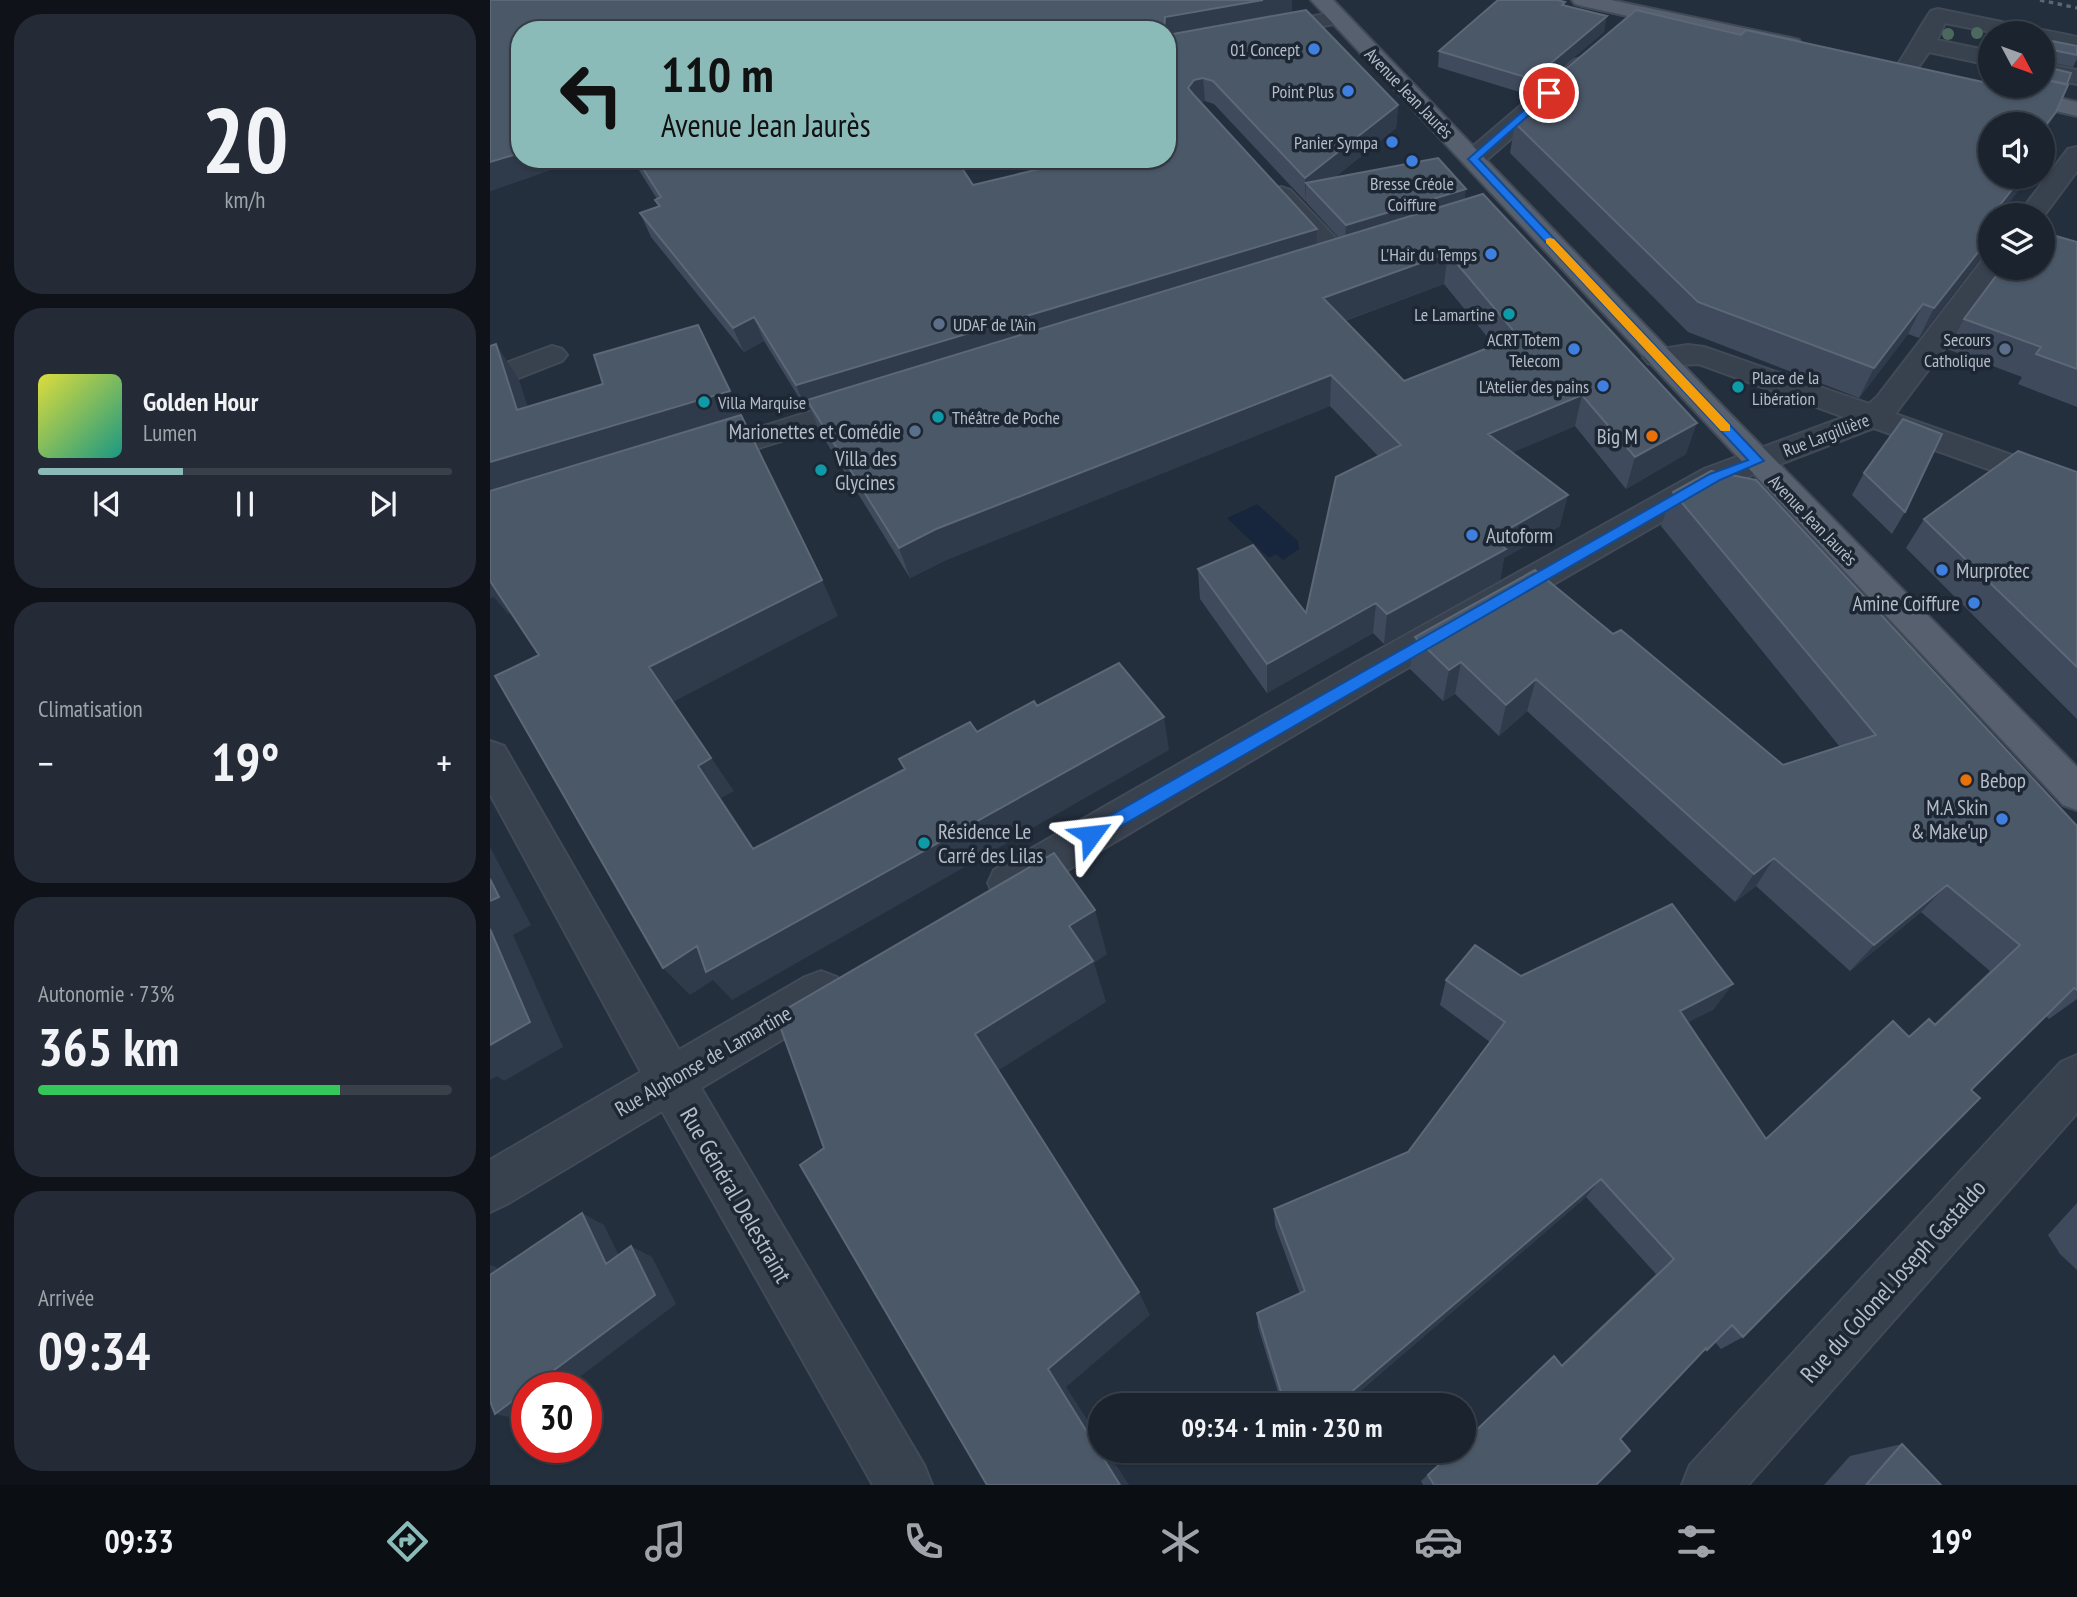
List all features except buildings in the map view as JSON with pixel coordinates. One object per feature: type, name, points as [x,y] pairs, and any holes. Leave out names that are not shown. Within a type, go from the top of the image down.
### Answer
[{"type":"main road","points":[[1582,0],[1634,20],[1812,50]]},
{"type":"main road","name":"Avenue Jean Jaurès","points":[[1329,9],[1473,159],[1501,207],[1658,357],[2077,793]]},
{"type":"main road","points":[[2028,98],[2077,109]]},
{"type":"street","points":[[1176,47],[1329,9]]},
{"type":"street","points":[[1907,70],[1938,15],[1978,23]]},
{"type":"street","points":[[2055,40],[2077,44]]},
{"type":"street","points":[[1924,44],[1978,55]]},
{"type":"street","points":[[1473,159],[1595,53]]},
{"type":"street","points":[[2055,72],[2077,77]]},
{"type":"street","points":[[2040,203],[2077,154]]},
{"type":"street","points":[[1267,179],[1339,257]]},
{"type":"street","name":"Rue Largillière","points":[[1757,461],[1873,417],[1888,404],[1982,280]]},
{"type":"street","points":[[1658,357],[1688,354],[1704,356],[2077,490]]},
{"type":"street","points":[[490,380],[552,355]]},
{"type":"street","points":[[674,464],[896,395]]},
{"type":"street","points":[[979,900],[1372,671],[1715,477],[1757,461]]},
{"type":"street","name":"Rue Général Delestraint","points":[[490,757],[670,1080],[904,1485]]},
{"type":"street","name":"Rue Alphonse de Lamartine","points":[[490,1187],[848,976]]},
{"type":"street","name":"Rue du Colonel Joseph Gastaldo","points":[[1710,1485],[2077,1078]]},
{"type":"water","points":[[1257,504],[1298,541],[1299,549],[1283,560],[1276,554],[1269,558],[1227,518]]},
{"type":"railway","points":[[2040,0],[2077,8]]},
{"type":"slow traffic","points":[[1550,241],[1725,428]]},
{"type":"place","name":"01 Concept","points":[[1314,49]]},
{"type":"place","name":"Point Plus","points":[[1348,91]]},
{"type":"place","name":"Panier Sympa","points":[[1392,142]]},
{"type":"place","name":"Bresse Créole Coiffure","points":[[1412,161]]},
{"type":"place","name":"L'Hair du Temps","points":[[1491,254]]},
{"type":"place","name":"Le Lamartine","points":[[1509,314]]},
{"type":"place","name":"UDAF de l’Ain","points":[[939,324]]},
{"type":"place","name":"ACRT Totem Telecom","points":[[1574,349]]},
{"type":"place","name":"Secours Catholique","points":[[2005,349]]},
{"type":"place","name":"L'Atelier des pains","points":[[1603,386]]},
{"type":"place","name":"Place de la Libération","points":[[1738,387]]},
{"type":"place","name":"Villa Marquise","points":[[704,402]]},
{"type":"place","name":"Théâtre de Poche","points":[[938,417]]},
{"type":"place","name":"Marionettes et Comédie","points":[[915,431]]},
{"type":"place","name":"Big M","points":[[1652,436]]},
{"type":"place","name":"Villa des Glycines","points":[[821,470]]},
{"type":"place","name":"Autoform","points":[[1472,535]]},
{"type":"place","name":"Murprotec","points":[[1942,570]]},
{"type":"place","name":"Amine Coiffure","points":[[1974,603]]},
{"type":"place","name":"Bebop","points":[[1966,780]]},
{"type":"place","name":"M.A Skin & Make'up","points":[[2002,819]]},
{"type":"place","name":"Résidence Le Carré des Lilas","points":[[924,843]]},
{"type":"route","points":[[1091,835],[1372,671],[1715,477],[1757,461],[1473,159],[1549,93]]}]
